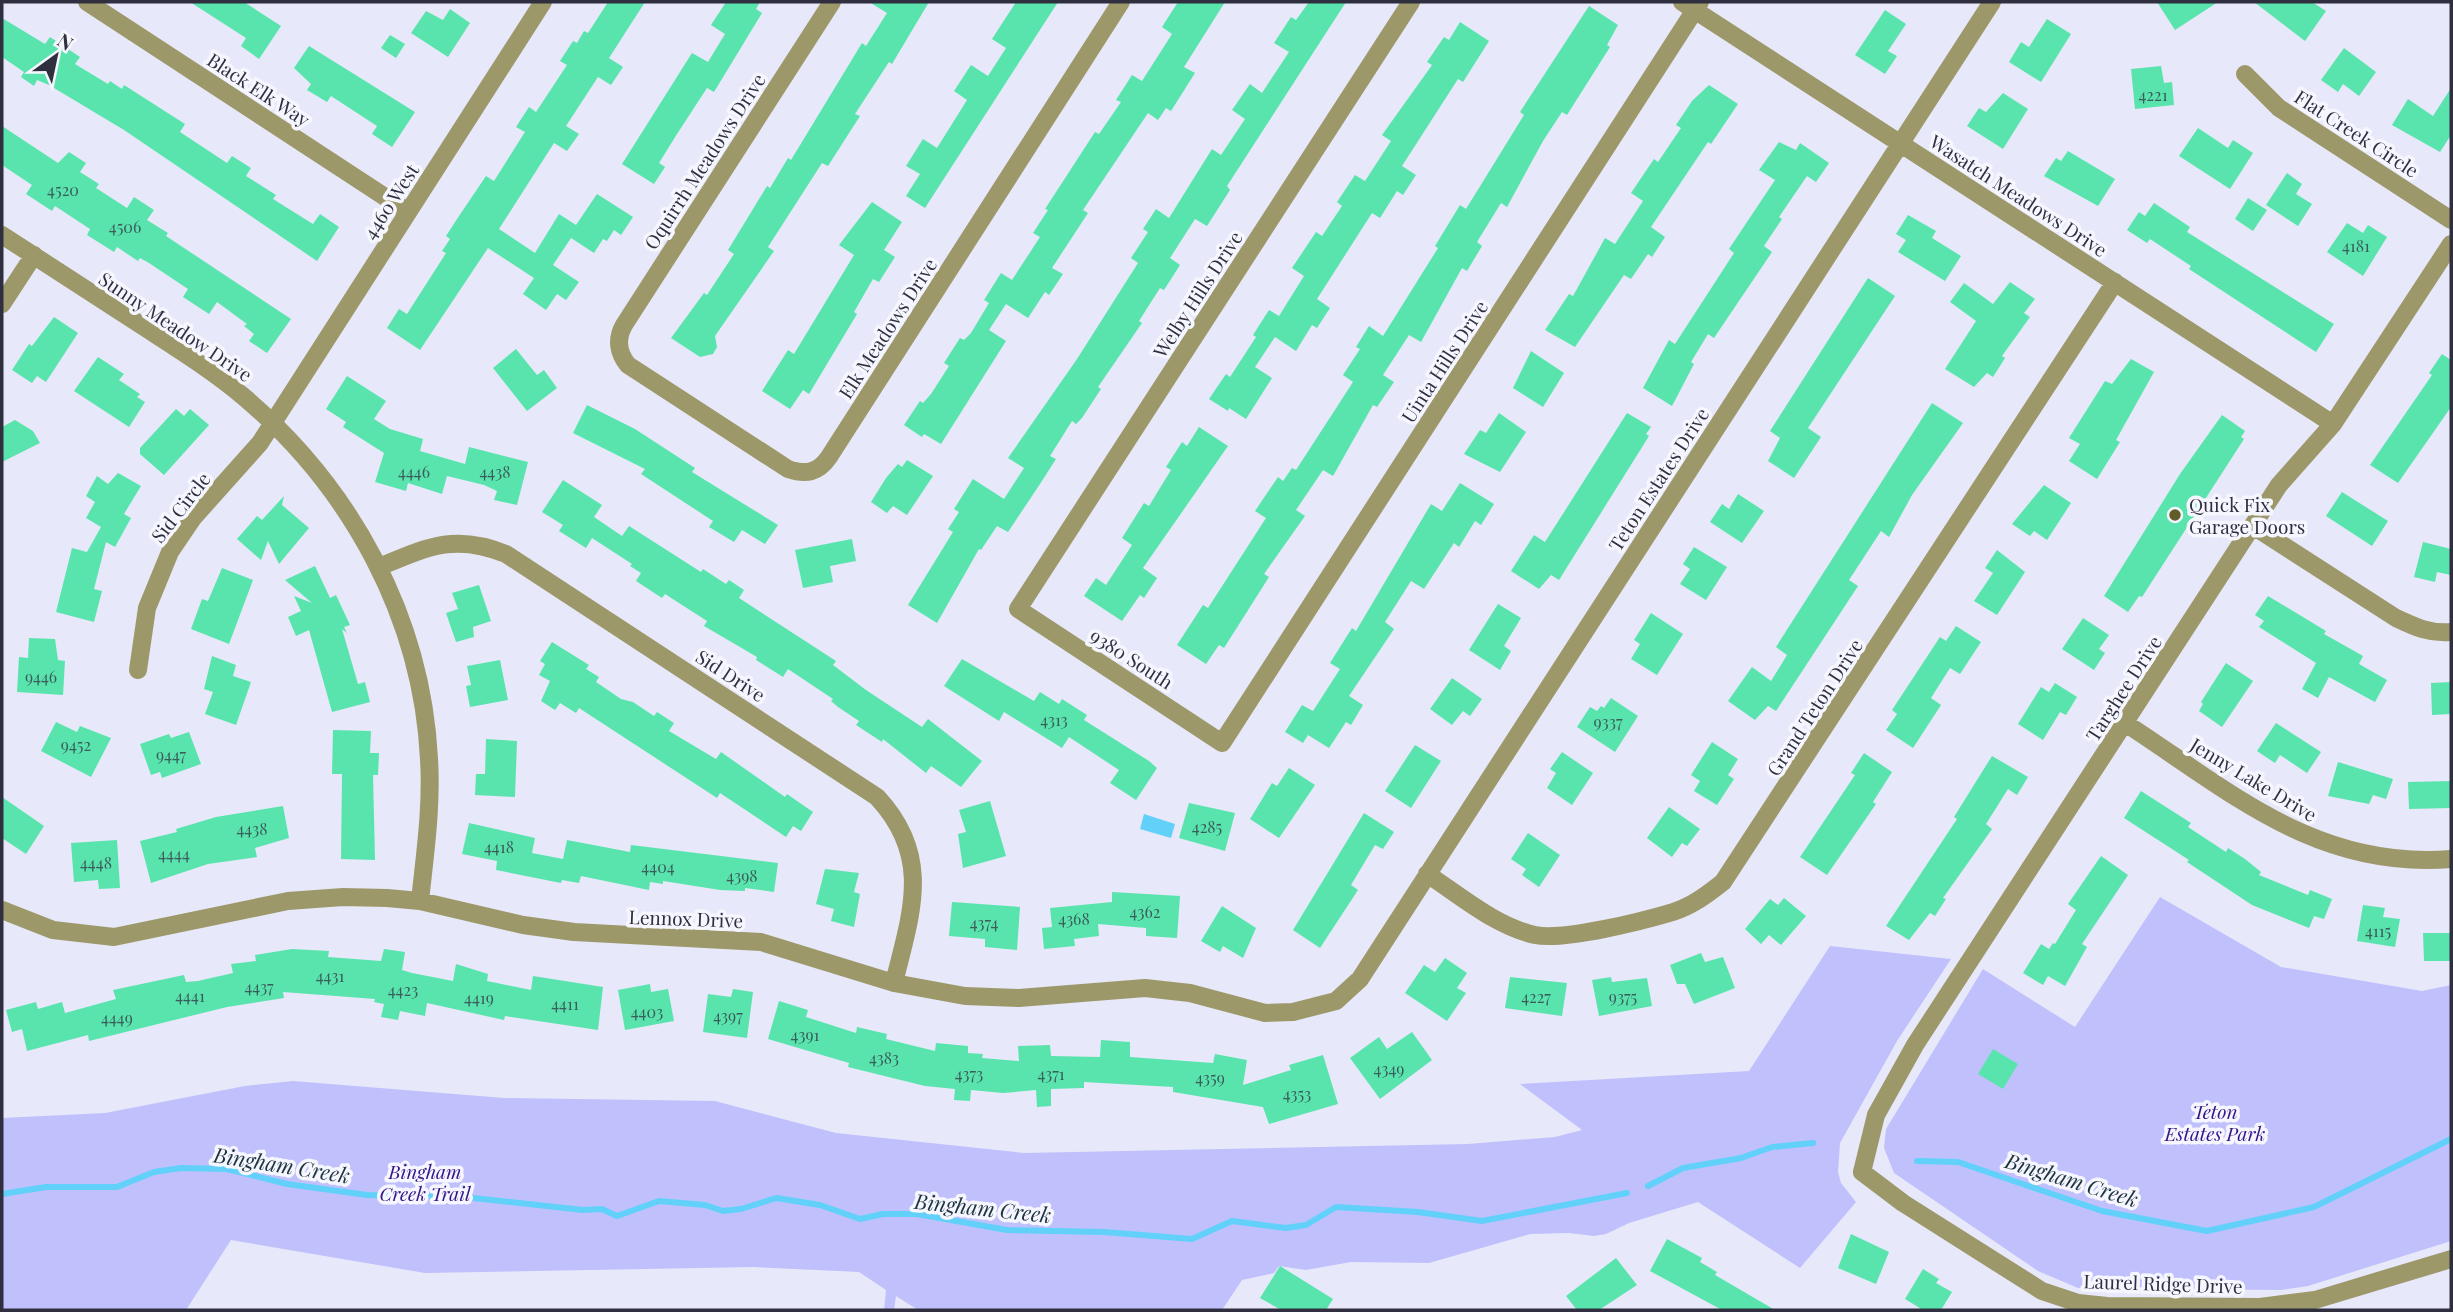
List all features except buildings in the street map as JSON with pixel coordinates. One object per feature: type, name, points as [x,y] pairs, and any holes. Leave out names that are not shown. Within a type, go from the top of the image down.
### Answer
[{"type":"street","name":"Black Elk Way","points":[[87,2],[408,212]]},
{"type":"street","name":"Oquirrh Meadows Drive","points":[[619,346],[624,325],[832,2]]},
{"type":"street","name":"Elk Meadows Drive","points":[[619,346],[628,366],[788,469],[804,473],[817,470],[829,457],[1121,2]]},
{"type":"street","name":"Welby Hills Drive","points":[[1018,609],[1411,2]]},
{"type":"street","name":"Teton Estates Drive","points":[[1360,979],[1992,2]]},
{"type":"street","name":"4460 West","points":[[273,423],[408,212],[536,4]]},
{"type":"street","name":"Wasatch Meadows Drive","points":[[1692,4],[1900,144],[2333,424]]},
{"type":"street","name":"Uinta Hills Drive","points":[[1222,743],[1692,4]]},
{"type":"street","name":"Flat Creek Circle","points":[[2245,74],[2279,108],[2451,220]]},
{"type":"street","name":"Sunny Meadow Drive","points":[[2,235],[198,362],[273,423],[324,478],[379,567],[408,640],[425,718],[430,796],[420,901]]},
{"type":"street","name":"Targhee Drive","points":[[1862,1172],[1876,1115],[1915,1045],[2279,485],[2333,424],[2451,244]]},
{"type":"street","points":[[2,304],[34,256]]},
{"type":"street","name":"Grand Teton Drive","points":[[1427,874],[1500,922],[1535,935],[1560,936],[1674,912],[1702,898],[1723,882],[2115,282]]},
{"type":"street","name":"Sid Circle","points":[[138,670],[147,608],[170,552],[273,423]]},
{"type":"street","points":[[2253,526],[2396,618],[2417,628],[2437,633],[2451,632]]},
{"type":"street","name":"Sid Drive","points":[[379,567],[440,544],[474,544],[506,554],[877,797],[897,822],[914,868],[913,901],[894,983]]},
{"type":"street","name":"9380 South","points":[[1018,609],[1222,743]]},
{"type":"street","name":"Jenny Lake Drive","points":[[2125,723],[2279,822],[2315,841],[2382,858],[2451,859]]},
{"type":"street","name":"Lennox Drive","points":[[2,910],[53,930],[114,937],[288,901],[343,897],[420,901],[523,925],[574,932],[761,942],[894,983],[965,996],[1019,998],[1114,989],[1165,989],[1223,1000],[1252,1011],[1280,1014],[1336,1001],[1360,979]]},
{"type":"street","name":"Laurel Ridge Drive","points":[[1862,1172],[1903,1203],[2042,1291],[2078,1303],[2260,1309],[2315,1300],[2451,1259]]},
{"type":"green space","name":"Teton Estates Park","points":[[2160,897],[2281,967],[2422,991],[2451,985],[2451,1241],[2308,1286],[2281,1290],[2078,1288],[2038,1271],[1894,1173],[1884,1148],[1886,1129],[1983,969],[2075,1027]]},
{"type":"green space","name":"Bingham Creek Trail","points":[[1830,946],[1951,959],[1897,1041],[1840,1143],[1838,1172],[1841,1183],[1856,1202],[1800,1268],[1698,1202],[1629,1223],[1606,1234],[1530,1234],[1429,1263],[1351,1262],[1306,1270],[1279,1266],[1274,1273],[1242,1280],[1222,1310],[918,1310],[896,1296],[894,1310],[884,1310],[886,1290],[859,1272],[754,1267],[425,1273],[231,1240],[186,1310],[2,1310],[2,1118],[105,1113],[245,1086],[293,1081],[504,1098],[715,1101],[836,1133],[1024,1153],[1468,1144],[1555,1137],[1582,1130],[1520,1084],[1749,1071]]},
{"type":"shaded area","points":[[1144,814],[1175,824],[1171,838],[1140,829]]},
{"type":"waterway","name":"Bingham Creek","points":[[1917,1161],[1958,1162],[2102,1211],[2207,1231],[2314,1207],[2451,1139]]},
{"type":"waterway","name":"Bingham Creek","points":[[1648,1186],[1683,1168],[1741,1158],[1772,1147],[1813,1143]]},
{"type":"waterway","name":"Bingham Creek","points":[[2,1194],[46,1187],[117,1187],[154,1172],[181,1168],[227,1169],[287,1184],[367,1195],[464,1197],[583,1210],[602,1209],[617,1216],[659,1201],[705,1205],[723,1211],[741,1209],[776,1198],[820,1205],[860,1219],[883,1214],[917,1214],[1007,1230],[1104,1232],[1192,1239],[1232,1221],[1286,1228],[1306,1225],[1336,1207],[1418,1212],[1482,1221],[1627,1193]]},
{"type":"place","name":"Quick Fix Garage Doors","points":[[2175,515]]}]
